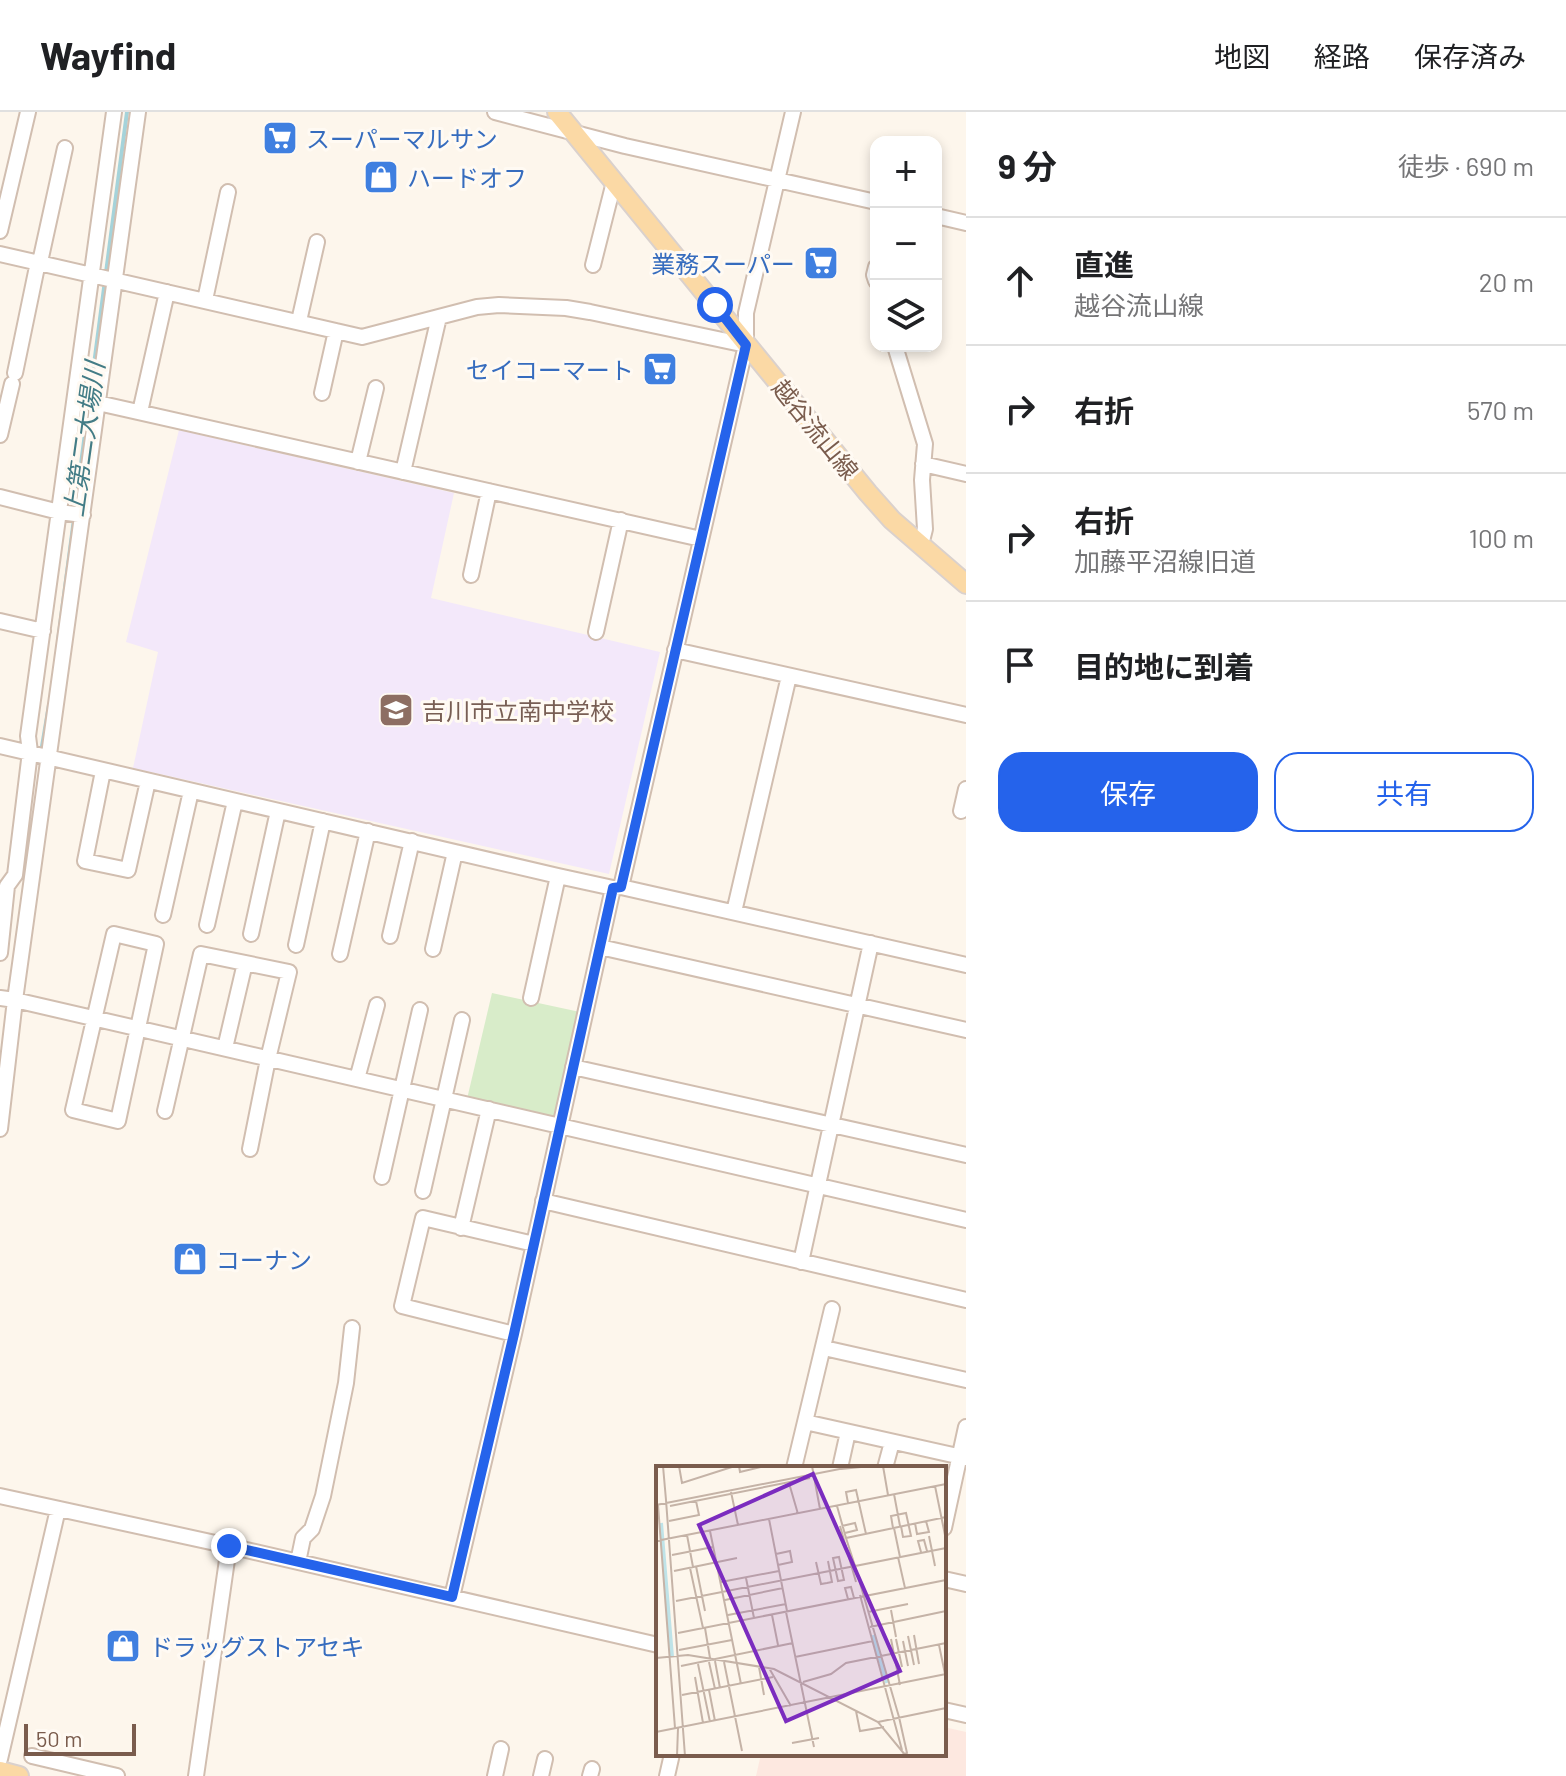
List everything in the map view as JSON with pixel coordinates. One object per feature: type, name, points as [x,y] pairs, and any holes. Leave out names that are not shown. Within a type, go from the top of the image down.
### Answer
[{"type":"main road","name":"越谷流山線","points":[[557,112],[868,493],[892,520],[966,584]]},
{"type":"main road","points":[[0,1771],[19,1776]]},
{"type":"street","points":[[0,231],[28,112]]},
{"type":"street","points":[[0,1129],[6,999],[38,755],[28,736],[114,112]]},
{"type":"street","points":[[1,945],[7,886],[15,875],[83,515],[138,112]]},
{"type":"street","points":[[495,112],[575,134],[870,201]]},
{"type":"street","points":[[452,1597],[600,947],[675,650],[746,345],[746,313],[793,112]]},
{"type":"street","points":[[0,435],[65,148]]},
{"type":"street","points":[[593,265],[614,182]]},
{"type":"street","points":[[205,300],[228,192]]},
{"type":"street","points":[[942,217],[966,223]]},
{"type":"street","points":[[299,321],[317,242]]},
{"type":"street","points":[[0,254],[362,337],[477,307],[499,305],[566,308],[746,345]]},
{"type":"street","points":[[140,412],[167,292]]},
{"type":"street","points":[[403,472],[439,317]]},
{"type":"street","points":[[322,393],[336,331]]},
{"type":"street","points":[[897,352],[925,444],[925,529],[918,544]]},
{"type":"street","points":[[358,462],[376,388]]},
{"type":"street","points":[[98,403],[701,539]]},
{"type":"street","points":[[923,464],[966,474]]},
{"type":"street","points":[[471,575],[489,491]]},
{"type":"street","points":[[0,497],[83,515]]},
{"type":"street","points":[[596,632],[621,520]]},
{"type":"street","points":[[0,621],[43,631]]},
{"type":"street","points":[[675,650],[966,715]]},
{"type":"street","points":[[734,912],[789,676]]},
{"type":"street","points":[[0,746],[558,876],[966,965]]},
{"type":"street","points":[[103,771],[85,861],[128,870],[148,781]]},
{"type":"street","points":[[961,811],[966,789]]},
{"type":"street","points":[[163,915],[191,791]]},
{"type":"street","points":[[207,925],[235,801]]},
{"type":"street","points":[[251,934],[278,811]]},
{"type":"street","points":[[296,945],[323,821]]},
{"type":"street","points":[[340,954],[368,831]]},
{"type":"street","points":[[390,936],[412,841]]},
{"type":"street","points":[[433,949],[455,852]]},
{"type":"street","points":[[531,998],[558,876]]},
{"type":"street","points":[[114,934],[156,944],[139,1029],[118,1121],[73,1110],[114,934]]},
{"type":"street","points":[[801,1262],[871,943]]},
{"type":"street","points":[[600,947],[966,1030]]},
{"type":"street","points":[[165,1111],[201,954],[289,972],[250,1149]]},
{"type":"street","points":[[225,1048],[245,963]]},
{"type":"street","points":[[6,999],[966,1220]]},
{"type":"street","points":[[357,1079],[377,1005]]},
{"type":"street","points":[[382,1177],[420,1010]]},
{"type":"street","points":[[423,1191],[462,1020]]},
{"type":"street","points":[[573,1067],[966,1155]]},
{"type":"street","points":[[461,1228],[489,1109]]},
{"type":"street","points":[[543,1201],[966,1300]]},
{"type":"street","points":[[514,1334],[402,1306],[423,1218],[534,1244]]},
{"type":"street","points":[[794,1466],[832,1309]]},
{"type":"street","points":[[298,1562],[303,1538],[312,1529],[322,1499],[346,1383],[352,1328]]},
{"type":"street","points":[[824,1348],[966,1380]]},
{"type":"street","points":[[805,1422],[963,1457]]},
{"type":"street","points":[[946,1521],[963,1457],[966,1427]]},
{"type":"street","points":[[840,1466],[848,1432]]},
{"type":"street","points":[[886,1466],[892,1442]]},
{"type":"street","points":[[0,1496],[656,1645]]},
{"type":"street","points":[[0,1759],[58,1509]]},
{"type":"street","points":[[196,1776],[229,1546]]},
{"type":"street","points":[[946,1579],[966,1584]]},
{"type":"street","points":[[946,1710],[966,1715]]},
{"type":"street","points":[[495,1776],[501,1749]]},
{"type":"street","points":[[32,1756],[90,1773],[117,1776]]},
{"type":"street","points":[[667,1776],[672,1756]]},
{"type":"street","points":[[541,1776],[545,1759]]},
{"type":"shaded area","name":"吉川市立南中学校","points":[[179,430],[454,493],[431,598],[660,652],[609,874],[133,768],[158,652],[126,642]]},
{"type":"shaded area","points":[[946,1727],[966,1732],[966,1776],[756,1776],[761,1756],[946,1756]]},
{"type":"green space","points":[[492,993],[580,1012],[555,1116],[549,1119],[467,1099]]},
{"type":"waterway","name":"上第二大場川","points":[[75,510],[127,112]]},
{"type":"waterway","name":"上第二大場川","points":[[58,641],[74,519]]},
{"type":"waterway","name":"上第二大場川","points":[[41,752],[49,705]]},
{"type":"place","name":"スーパーマルサン","points":[[280,138]]},
{"type":"place","name":"ハードオフ","points":[[381,177]]},
{"type":"place","name":"業務スーパー","points":[[821,263]]},
{"type":"place","name":"セイコーマート","points":[[660,369]]},
{"type":"place","name":"吉川市立南中学校","points":[[396,710]]},
{"type":"place","name":"コーナン","points":[[190,1259]]},
{"type":"place","name":"ドラッグストアセキ","points":[[123,1646]]},
{"type":"route","points":[[229,1546],[452,1597],[613,888],[621,887],[746,345],[715,305]]}]
